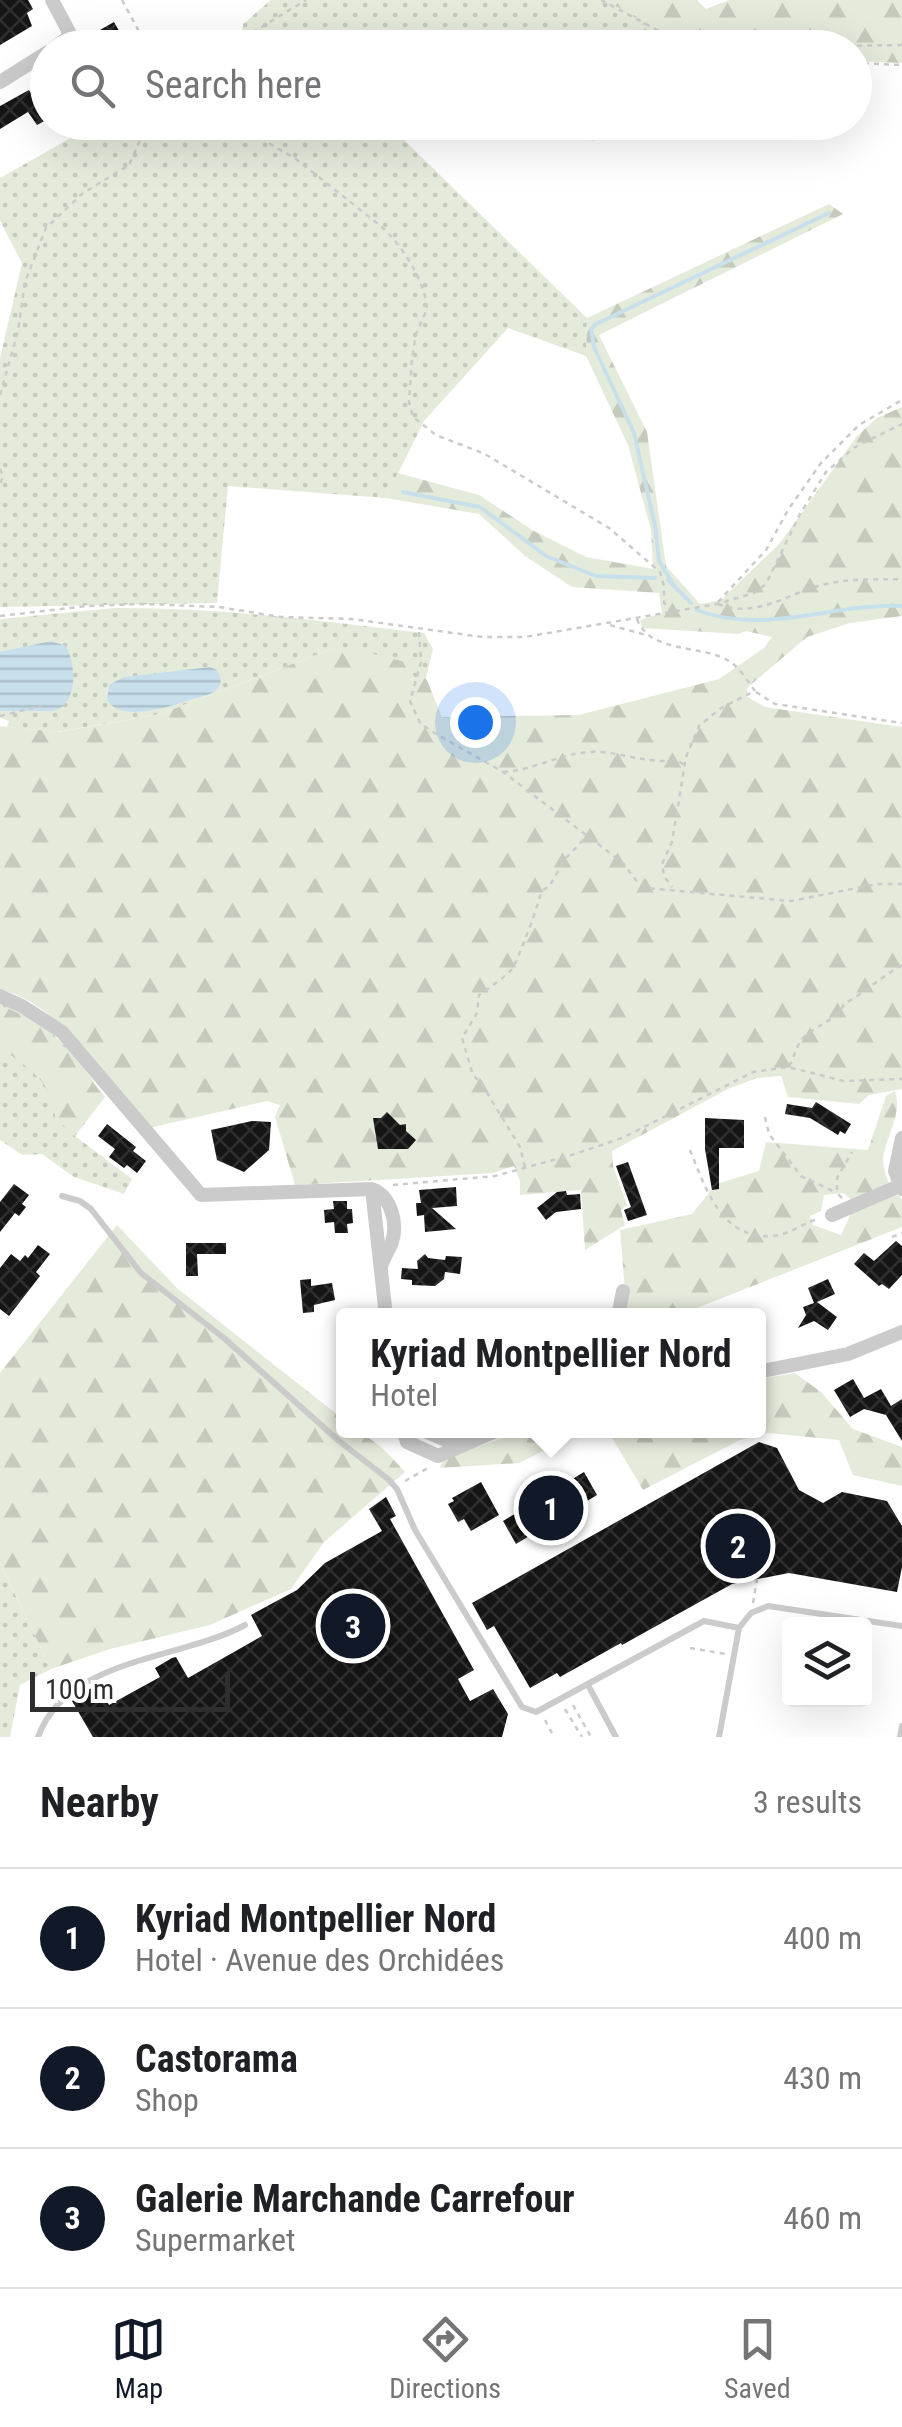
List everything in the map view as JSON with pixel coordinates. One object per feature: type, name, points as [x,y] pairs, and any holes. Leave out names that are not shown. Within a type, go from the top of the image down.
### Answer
[{"type":"street","points":[[52,0],[68,30]]},
{"type":"street","points":[[0,82],[30,63]]},
{"type":"street","points":[[0,996],[62,1032],[201,1195],[372,1189],[385,1308]]},
{"type":"street","points":[[832,1215],[901,1188],[896,1162],[902,1138]]},
{"type":"street","points":[[620,1308],[623,1291]]},
{"type":"street","points":[[766,1371],[834,1358],[902,1332]]},
{"type":"street","points":[[406,1438],[438,1456],[479,1438]]},
{"type":"lane","points":[[62,1196],[80,1201],[90,1209],[141,1273],[225,1339],[339,1441],[377,1467],[397,1489],[415,1530],[522,1707],[536,1712],[704,1621],[739,1628]]},
{"type":"lane","points":[[719,1737],[739,1628],[751,1613],[768,1606],[902,1626]]},
{"type":"lane","points":[[38,1737],[46,1716],[64,1698],[117,1668],[218,1639],[244,1625]]},
{"type":"lane","points":[[588,1684],[614,1736]]},
{"type":"lane","points":[[900,1737],[902,1726]]},
{"type":"path","points":[[122,0],[138,30]]},
{"type":"path","points":[[256,30],[306,0]]},
{"type":"path","points":[[601,0],[658,30]]},
{"type":"path","points":[[872,46],[902,46]]},
{"type":"path","points":[[872,63],[902,64]]},
{"type":"path","points":[[0,395],[18,331],[24,282],[46,228],[82,194],[129,165],[140,140]]},
{"type":"path","points":[[266,140],[382,227],[416,275],[427,309],[416,334],[412,358],[409,402],[413,417],[436,436],[484,454],[609,528],[660,572],[664,603],[672,610]]},
{"type":"path","points":[[717,604],[766,550],[788,510],[821,464],[859,425],[902,400]]},
{"type":"path","points":[[0,616],[144,604],[352,620],[482,637],[525,637],[717,604],[754,593],[766,584],[800,514],[826,472],[855,447],[902,424]]},
{"type":"path","points":[[0,468],[0,485]]},
{"type":"path","points":[[717,604],[746,611],[838,581],[902,580]]},
{"type":"path","points":[[0,607],[10,614]]},
{"type":"path","points":[[637,619],[648,635]]},
{"type":"path","points":[[609,624],[728,660],[755,691],[775,704],[902,724]]},
{"type":"path","points":[[420,630],[421,662],[410,701],[414,712],[432,731],[503,772],[623,863],[638,884],[646,888],[791,901],[878,884],[902,884]]},
{"type":"path","points":[[673,888],[666,880],[662,864],[672,842],[684,766],[699,726],[722,708],[755,691]]},
{"type":"path","points":[[0,716],[40,706]]},
{"type":"path","points":[[503,772],[539,767],[551,760],[593,751],[677,760],[684,766]]},
{"type":"path","points":[[525,1167],[520,1147],[473,1075],[462,1038],[477,1013],[479,995],[517,961],[528,926],[539,907],[541,892],[586,836]]},
{"type":"path","points":[[788,1068],[801,1039],[902,965]]},
{"type":"path","points":[[372,1189],[495,1176],[622,1138],[753,1072],[788,1068],[844,1080],[902,1080]]},
{"type":"path","points":[[765,1117],[769,1134],[800,1176],[837,1193],[849,1204],[856,1204]]},
{"type":"path","points":[[690,1150],[718,1212],[742,1229],[774,1236],[832,1215]]},
{"type":"path","points":[[837,1193],[837,1178],[852,1152]]},
{"type":"path","points":[[892,1237],[902,1233]]},
{"type":"path","points":[[397,1489],[432,1466],[438,1456]]},
{"type":"path","points":[[573,1705],[591,1737],[602,1732]]},
{"type":"path","points":[[566,1709],[582,1737]]},
{"type":"path","points":[[546,1720],[554,1737]]},
{"type":"green space","points":[[271,0],[629,0],[690,30],[662,30],[651,24],[660,30],[242,30],[243,24]]},
{"type":"green space","points":[[603,0],[697,0],[706,9],[729,0],[902,0],[902,63],[872,62],[872,30],[633,30],[650,23]]},
{"type":"green space","points":[[67,140],[407,140],[587,318],[586,356],[508,328],[424,421],[386,498],[228,486],[217,603],[0,607],[0,358],[22,263],[0,221],[0,178]]},
{"type":"green space","points":[[829,204],[843,214],[599,335],[647,432],[666,566],[700,604],[721,600],[780,543],[857,436],[877,418],[902,407],[902,616],[850,623],[807,637],[748,687],[746,696],[765,707],[902,727],[902,1089],[869,1095],[859,1104],[788,1097],[781,1076],[757,1078],[728,1089],[612,1151],[613,1166],[627,1205],[621,1210],[625,1225],[585,1250],[581,1190],[520,1195],[514,1166],[493,1173],[295,1185],[275,1117],[280,1105],[267,1101],[149,1128],[63,1027],[22,997],[0,990],[0,726],[58,732],[160,714],[340,646],[406,662],[415,678],[426,678],[442,717],[579,715],[719,679],[764,648],[772,637],[746,631],[739,634],[642,628],[640,620],[662,613],[659,593],[572,587],[525,556],[479,514],[386,498],[398,473],[479,495],[534,531],[586,557],[653,569],[651,530],[628,445],[586,356],[587,318]]},
{"type":"green space","points":[[114,608],[230,612],[424,633],[433,649],[426,678],[415,678],[340,646],[160,714],[57,732],[7,727],[9,721],[0,718],[0,619]]},
{"type":"green space","points":[[0,1001],[46,1029],[72,1054],[105,1097],[75,1136],[132,1179],[124,1194],[74,1177],[42,1154],[22,1155],[0,1140]]},
{"type":"green space","points":[[0,1006],[44,1030],[101,1093],[101,1100],[74,1136],[55,1117],[50,1094],[37,1076],[0,1048]]},
{"type":"green space","points":[[895,1091],[897,1099],[883,1157],[890,1186],[853,1201],[843,1193],[824,1195],[821,1211],[810,1216],[813,1225],[841,1235],[852,1211],[897,1194],[902,1199],[902,1227],[697,1308],[626,1308],[620,1230],[692,1214],[716,1184],[759,1171],[766,1142],[868,1150],[886,1096]]},
{"type":"green space","points":[[117,1225],[178,1289],[336,1413],[336,1438],[370,1439],[405,1472],[324,1542],[291,1589],[210,1625],[110,1649],[51,1669],[0,1563],[0,1373]]},
{"type":"green space","points":[[795,1373],[821,1392],[853,1429],[902,1447],[902,1486],[853,1475],[839,1440],[766,1434],[766,1378]]},
{"type":"green space","points":[[503,1438],[570,1438],[519,1463],[440,1468],[443,1458]]},
{"type":"green space","points":[[612,1438],[748,1438],[740,1440],[643,1490]]},
{"type":"green space","points":[[0,1563],[51,1669],[20,1685],[10,1737],[0,1737]]},
{"type":"water","points":[[51,641],[66,646],[69,654],[73,683],[67,701],[53,711],[0,711],[0,652]]},
{"type":"water","points":[[210,667],[217,670],[221,681],[210,694],[140,712],[115,708],[107,700],[109,685],[124,677]]},
{"type":"building","points":[[0,0],[28,0],[33,9],[27,13],[32,26],[0,45]]},
{"type":"building","points":[[114,22],[119,30],[100,30]]},
{"type":"building","points":[[30,92],[30,115],[28,112],[0,129],[0,106]]},
{"type":"building","points":[[816,1102],[851,1124],[845,1134],[840,1131],[838,1135],[810,1118],[785,1114],[787,1104],[812,1108]]},
{"type":"building","points":[[387,1112],[400,1125],[406,1124],[406,1131],[416,1140],[408,1149],[378,1149],[373,1118],[381,1118]]},
{"type":"building","points":[[705,1118],[744,1120],[744,1148],[719,1148],[719,1189],[712,1190]]},
{"type":"building","points":[[252,1121],[271,1122],[269,1150],[244,1172],[217,1160],[211,1130]]},
{"type":"building","points":[[107,1124],[136,1147],[133,1151],[146,1161],[137,1173],[109,1157],[115,1149],[98,1136]]},
{"type":"building","points":[[628,1162],[647,1215],[628,1221],[624,1210],[631,1207],[616,1166]]},
{"type":"building","points":[[14,1184],[29,1195],[22,1204],[26,1207],[19,1216],[15,1213],[0,1232],[0,1202]]},
{"type":"building","points":[[456,1187],[457,1206],[432,1208],[456,1229],[425,1232],[424,1215],[417,1216],[419,1190]]},
{"type":"building","points":[[566,1191],[567,1195],[580,1194],[581,1209],[556,1212],[546,1220],[537,1208],[557,1192]]},
{"type":"building","points":[[333,1201],[347,1201],[347,1209],[352,1209],[353,1223],[347,1224],[348,1233],[335,1233],[334,1222],[325,1223],[324,1210],[334,1209]]},
{"type":"building","points":[[896,1241],[902,1246],[902,1275],[889,1289],[879,1286],[854,1264],[864,1253],[874,1261]]},
{"type":"building","points":[[186,1243],[226,1243],[226,1254],[197,1254],[198,1276],[186,1276]]},
{"type":"building","points":[[38,1245],[50,1254],[36,1272],[40,1276],[9,1316],[0,1309],[0,1268],[11,1254],[20,1261],[25,1255],[28,1258]]},
{"type":"building","points":[[425,1254],[445,1260],[446,1256],[462,1257],[460,1274],[445,1272],[444,1279],[435,1286],[412,1285],[412,1280],[401,1279],[402,1268],[418,1269],[417,1261]]},
{"type":"building","points":[[311,1279],[311,1286],[332,1283],[335,1300],[314,1305],[314,1312],[303,1313],[300,1280]]},
{"type":"building","points":[[828,1279],[835,1294],[817,1302],[837,1317],[828,1330],[814,1321],[798,1328],[806,1315],[803,1307],[814,1303],[808,1288]]},
{"type":"building","points":[[853,1379],[864,1398],[881,1389],[891,1406],[902,1399],[902,1441],[886,1415],[864,1409],[850,1417],[834,1390]]},
{"type":"building","points":[[759,1442],[777,1448],[799,1490],[823,1503],[842,1492],[887,1501],[902,1526],[902,1567],[897,1592],[789,1573],[732,1584],[560,1677],[557,1673],[530,1688],[494,1626],[487,1630],[472,1603]]},
{"type":"building","points":[[584,1472],[597,1495],[516,1544],[503,1521]]},
{"type":"building","points":[[481,1482],[499,1515],[471,1531],[464,1519],[458,1522],[448,1504]]},
{"type":"building","points":[[386,1497],[396,1516],[390,1519],[474,1670],[458,1679],[470,1701],[493,1689],[508,1714],[502,1737],[93,1737],[72,1701],[78,1696],[98,1684],[109,1705],[160,1677],[155,1668],[172,1658],[176,1657],[188,1678],[262,1636],[251,1615],[297,1590],[325,1563],[382,1531],[369,1509]]},
{"type":"waterway","points":[[673,584],[659,561],[634,433],[594,347],[591,329],[829,213]]},
{"type":"waterway","points":[[403,492],[480,507],[546,556],[596,576],[655,578]]},
{"type":"waterway","points":[[668,580],[691,603]]},
{"type":"waterway","points":[[697,610],[748,620],[902,606]]},
{"type":"place","name":"Kyriad Montpellier Nord","points":[[551,1508]]},
{"type":"place","name":"Castorama","points":[[738,1546]]},
{"type":"place","name":"Galerie Marchande Carrefour","points":[[353,1626]]}]
